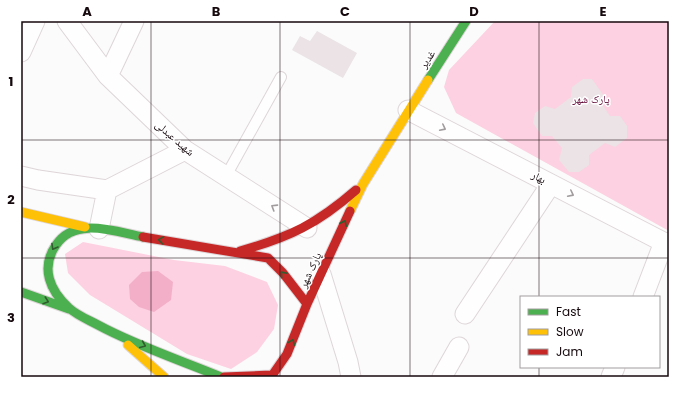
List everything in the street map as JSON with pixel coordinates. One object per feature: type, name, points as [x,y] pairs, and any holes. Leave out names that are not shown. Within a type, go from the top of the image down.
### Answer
[{"type":"main road","name":"غدیر","points":[[408,110],[466,21]]},
{"type":"main road","name":"پارک شهر","points":[[271,376],[287,354],[307,304],[363,184],[408,110]]},
{"type":"main road","points":[[237,252],[284,239],[307,228],[331,212],[363,184]]},
{"type":"main road","points":[[21,212],[92,228],[268,258],[283,273],[307,304]]},
{"type":"main road","points":[[71,310],[55,293],[47,278],[48,262],[53,245],[67,232],[92,228]]},
{"type":"main road","points":[[21,292],[71,310],[107,330],[221,377]]},
{"type":"main road","points":[[107,330],[130,347],[164,377]]},
{"type":"main road","points":[[224,377],[271,376]]},
{"type":"street","points":[[21,52],[35,21]]},
{"type":"street","name":"شهید عبدلی","points":[[67,21],[108,76],[185,150],[307,228]]},
{"type":"street","points":[[108,76],[134,21]]},
{"type":"street","name":"بهار","points":[[408,110],[667,244]]},
{"type":"street","points":[[21,176],[38,180],[107,190],[185,150]]},
{"type":"street","points":[[465,314],[551,184]]},
{"type":"street","points":[[92,228],[107,190]]},
{"type":"street","points":[[643,296],[667,244]]},
{"type":"street","points":[[321,274],[348,362],[350,377]]},
{"type":"street","points":[[442,377],[459,347]]},
{"type":"lane","points":[[226,176],[281,77]]},
{"type":"green space","name":"پارک شهر","points":[[495,21],[669,21],[669,231],[456,113],[444,87],[449,70]]},
{"type":"green space","points":[[83,242],[174,260],[225,266],[267,282],[278,305],[274,329],[257,352],[231,369],[187,354],[90,295],[68,273],[65,254]]},
{"type":"shaded area","points":[[158,271],[173,282],[171,300],[154,312],[139,307],[130,299],[129,285],[142,272]]},
{"type":"building","points":[[317,31],[357,53],[343,78],[292,50],[300,36],[310,41]]},
{"type":"building","points":[[583,79],[592,79],[604,96],[602,104],[610,116],[620,116],[627,126],[627,138],[615,147],[605,143],[589,155],[589,165],[579,172],[569,172],[559,160],[562,148],[552,136],[542,136],[533,123],[535,113],[545,106],[555,109],[571,97],[572,87]]},
{"type":"traffic: fast","points":[[428,80],[466,21]]},
{"type":"traffic: fast","points":[[143,237],[96,228],[85,228],[64,236],[56,245],[49,262],[48,271],[52,287],[69,308],[84,318],[128,340],[221,377]]},
{"type":"traffic: fast","points":[[21,292],[69,309]]},
{"type":"traffic: slow","points":[[350,211],[363,184],[428,80]]},
{"type":"traffic: slow","points":[[21,212],[85,227]]},
{"type":"traffic: slow","points":[[128,345],[164,377]]},
{"type":"traffic: jam","points":[[240,251],[288,235],[302,228],[328,212],[356,190]]},
{"type":"traffic: jam","points":[[271,377],[287,354],[307,304],[350,211]]},
{"type":"traffic: jam","points":[[143,237],[268,258],[283,273],[307,304]]},
{"type":"traffic: jam","points":[[224,377],[271,375]]}]
